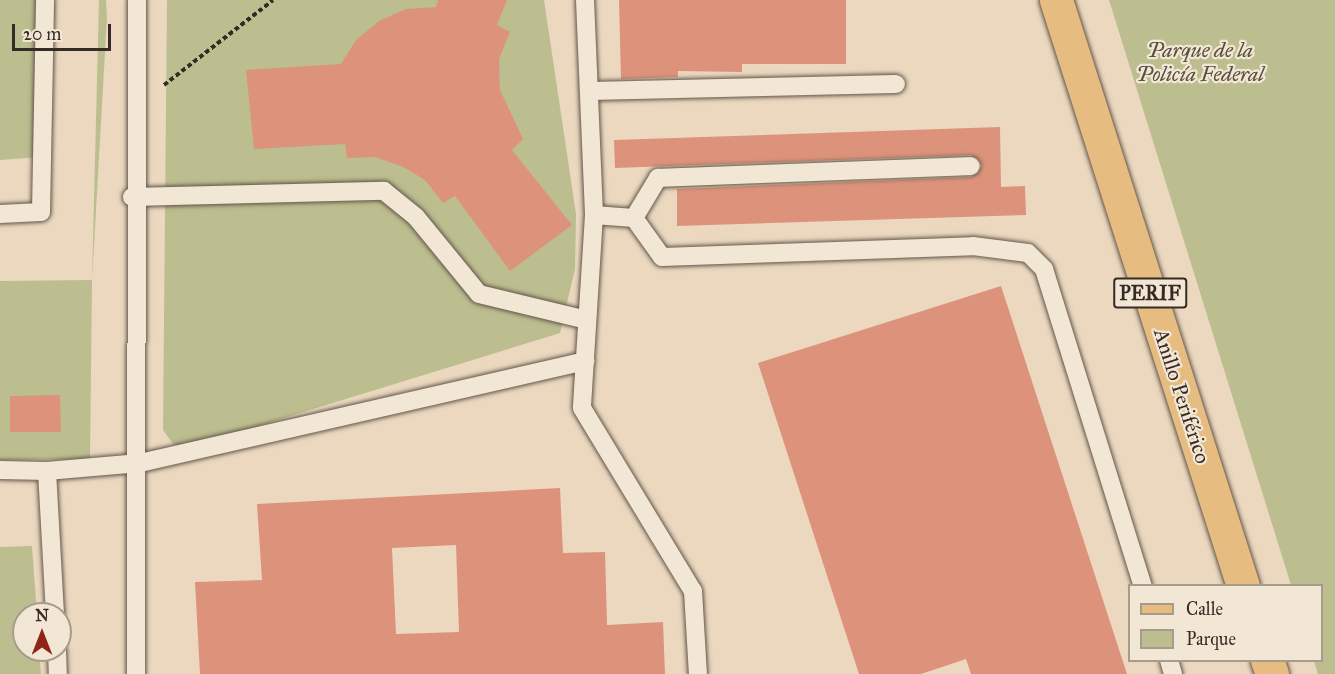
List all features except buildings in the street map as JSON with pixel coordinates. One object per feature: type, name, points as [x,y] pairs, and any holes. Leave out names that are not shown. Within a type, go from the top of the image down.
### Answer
[{"type":"main road","name":"Anillo Periférico","points":[[1056,0],[1243,584]]},
{"type":"lane","points":[[0,214],[41,212],[45,0]]},
{"type":"lane","points":[[135,674],[134,549],[140,462],[132,197],[137,0]]},
{"type":"lane","points":[[585,0],[594,215],[582,408],[693,591],[698,674]]},
{"type":"lane","points":[[589,91],[896,84]]},
{"type":"lane","points":[[634,218],[658,178],[970,166]]},
{"type":"lane","points":[[132,197],[384,191],[416,217],[479,294],[587,320]]},
{"type":"lane","points":[[594,215],[634,218]]},
{"type":"lane","points":[[634,218],[662,257],[973,246],[1028,253],[1048,280],[1143,584]]},
{"type":"lane","points":[[0,470],[47,471],[140,462],[585,361]]},
{"type":"lane","points":[[47,471],[54,602]]},
{"type":"path","points":[[135,107],[273,0]]},
{"type":"green space","points":[[0,0],[50,0],[41,157],[0,160]]},
{"type":"green space","points":[[99,0],[106,0],[107,17],[92,281],[90,459],[0,460],[0,281],[92,280]]},
{"type":"green space","points":[[167,0],[544,0],[576,214],[575,269],[560,333],[190,447],[173,444],[163,430]]},
{"type":"green space","name":"Parque de la Policía Federal","points":[[1109,0],[1335,0],[1335,674],[1318,674],[1314,662],[1323,662],[1323,584],[1291,584]]},
{"type":"green space","points":[[32,546],[36,602],[12,602],[12,662],[40,662],[41,674],[0,674],[0,547]]}]
